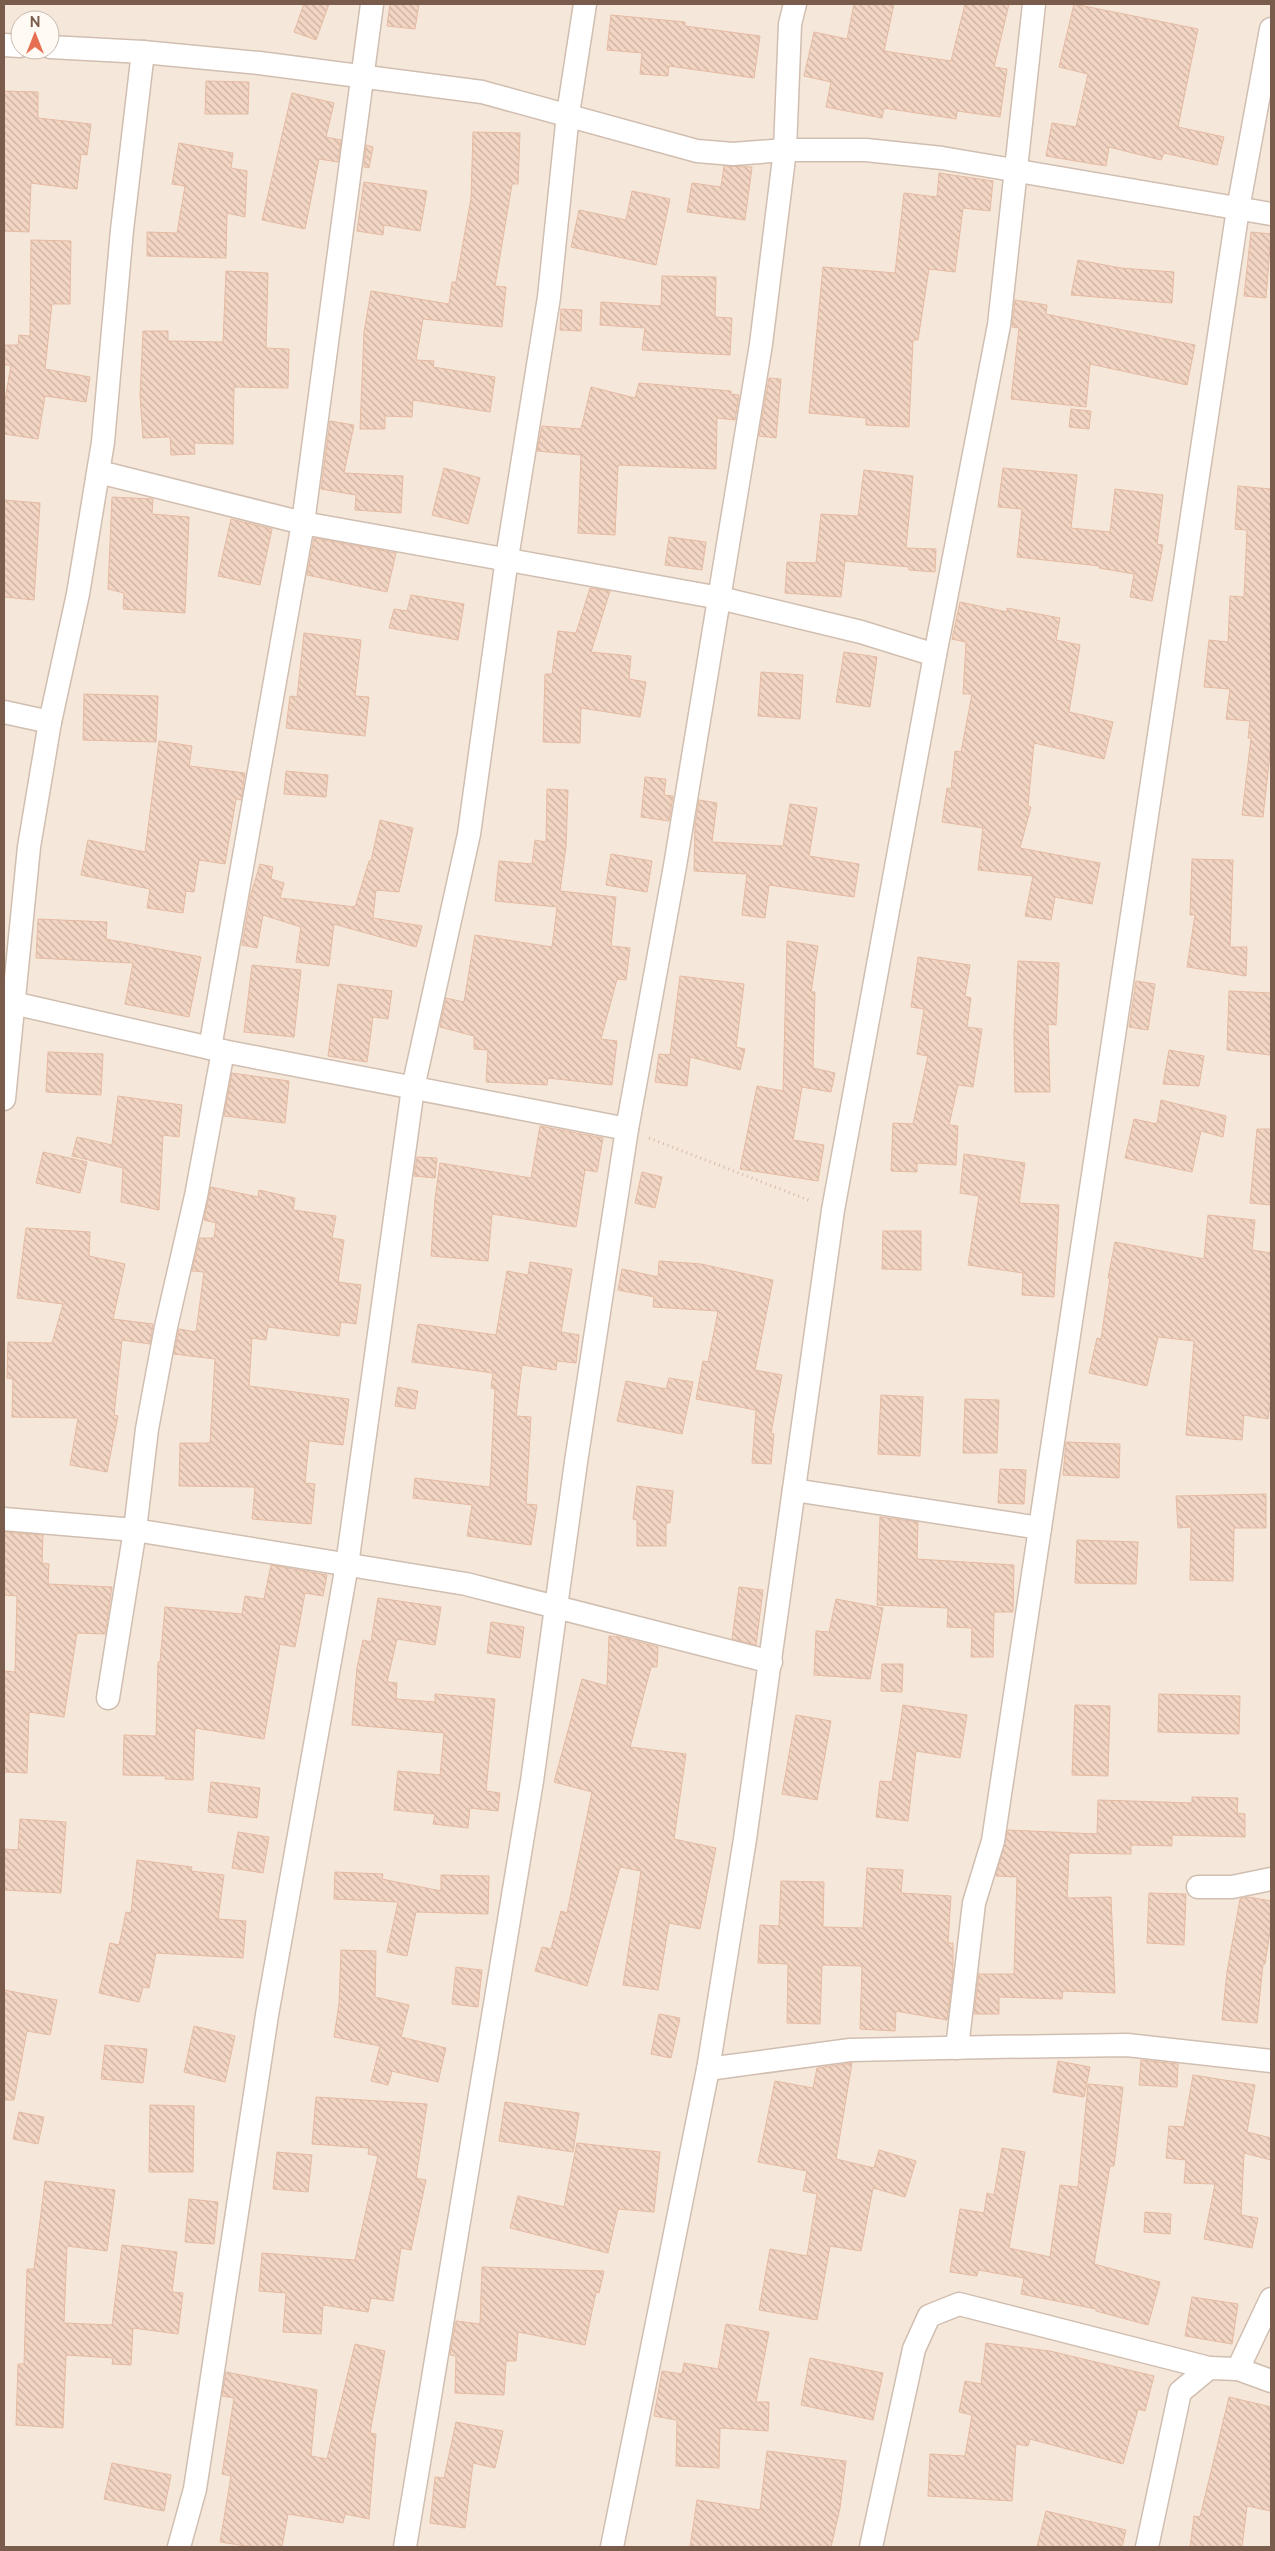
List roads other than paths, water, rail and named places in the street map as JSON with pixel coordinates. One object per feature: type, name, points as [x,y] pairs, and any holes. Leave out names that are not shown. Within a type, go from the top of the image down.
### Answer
[{"type":"street","points":[[108,1698],[135,1530],[149,1420],[166,1327],[196,1196],[216,1049],[303,523],[361,75],[372,4]]},
{"type":"street","points":[[179,2547],[195,2490],[267,2015],[347,1565],[413,1088],[469,834],[507,558],[549,297],[568,114],[585,4]]},
{"type":"street","points":[[405,2547],[532,1782],[555,1607],[628,1129],[762,344],[786,150],[790,24],[794,4]]},
{"type":"street","points":[[612,2547],[708,2070],[770,1662],[833,1210],[935,655],[999,324],[1014,171],[1034,4]]},
{"type":"street","points":[[957,2048],[974,1903],[992,1841],[1238,209],[1271,29]]},
{"type":"street","points":[[60,47],[143,52],[361,75],[482,92],[568,114],[697,151],[733,154],[786,150],[866,150],[942,158],[1271,214]]},
{"type":"street","points":[[4,1099],[29,847],[50,722],[78,594],[103,442],[122,230],[143,52]]},
{"type":"street","points":[[99,472],[303,523],[507,558],[720,598],[861,632],[935,655]]},
{"type":"street","points":[[4,712],[50,722]]},
{"type":"street","points":[[13,1003],[216,1049],[628,1129]]},
{"type":"street","points":[[794,1490],[1040,1528]]},
{"type":"street","points":[[4,1519],[135,1530],[466,1584],[770,1662]]},
{"type":"street","points":[[1198,1887],[1232,1887],[1271,1879]]},
{"type":"street","points":[[708,2070],[850,2050],[1127,2045],[1271,2061]]},
{"type":"street","points":[[1238,2369],[1271,2299]]},
{"type":"street","points":[[871,2547],[914,2349],[929,2316],[959,2304],[1209,2368],[1238,2369],[1271,2381]]},
{"type":"street","points":[[1148,2547],[1180,2392],[1209,2368]]}]
